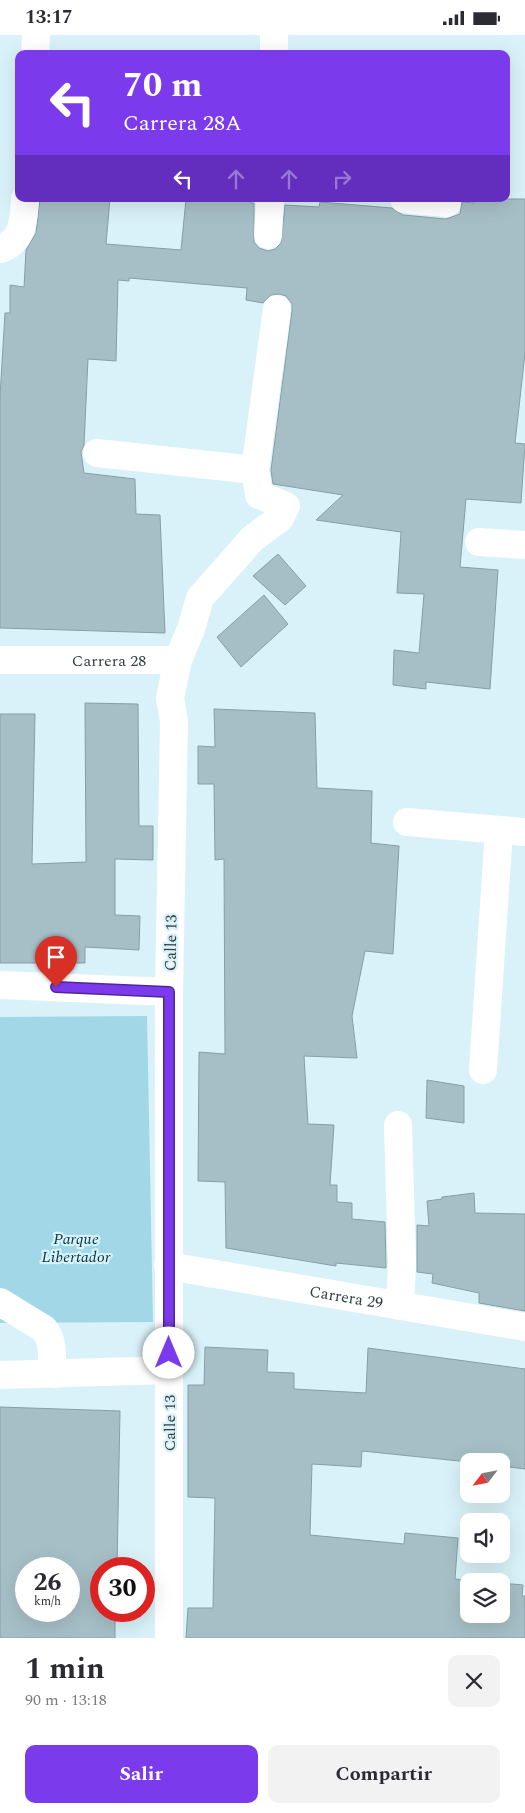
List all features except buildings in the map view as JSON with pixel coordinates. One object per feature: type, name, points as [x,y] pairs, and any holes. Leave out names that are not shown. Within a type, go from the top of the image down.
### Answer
[{"type":"street","points":[[35,50],[36,35]]},
{"type":"street","points":[[274,35],[274,50]]},
{"type":"street","points":[[268,235],[270,202]]},
{"type":"street","points":[[436,202],[447,203]]},
{"type":"street","points":[[0,249],[8,247],[22,230],[25,208]]},
{"type":"street","points":[[178,660],[191,629],[200,598],[252,539],[280,518],[286,505],[259,495],[255,470],[277,309]]},
{"type":"street","points":[[97,453],[255,470]]},
{"type":"street","points":[[479,542],[525,545]]},
{"type":"street","name":"Carrera 28","points":[[0,660],[178,660]]},
{"type":"street","name":"Calle 13","points":[[169,1638],[169,992],[174,721],[170,698],[178,660]]},
{"type":"street","points":[[407,822],[512,831],[484,1070]]},
{"type":"street","points":[[0,985],[169,992]]},
{"type":"street","points":[[398,1125],[402,1263],[400,1306]]},
{"type":"street","name":"Carrera 29","points":[[168,1266],[525,1327]]},
{"type":"street","points":[[0,1301],[44,1329],[52,1343],[52,1374]]},
{"type":"street","points":[[0,1375],[169,1371]]},
{"type":"green space","name":"Parque Libertador","points":[[147,1016],[153,1322],[0,1323],[0,1017]]},
{"type":"route","points":[[56,987],[169,992],[169,1353]]}]
